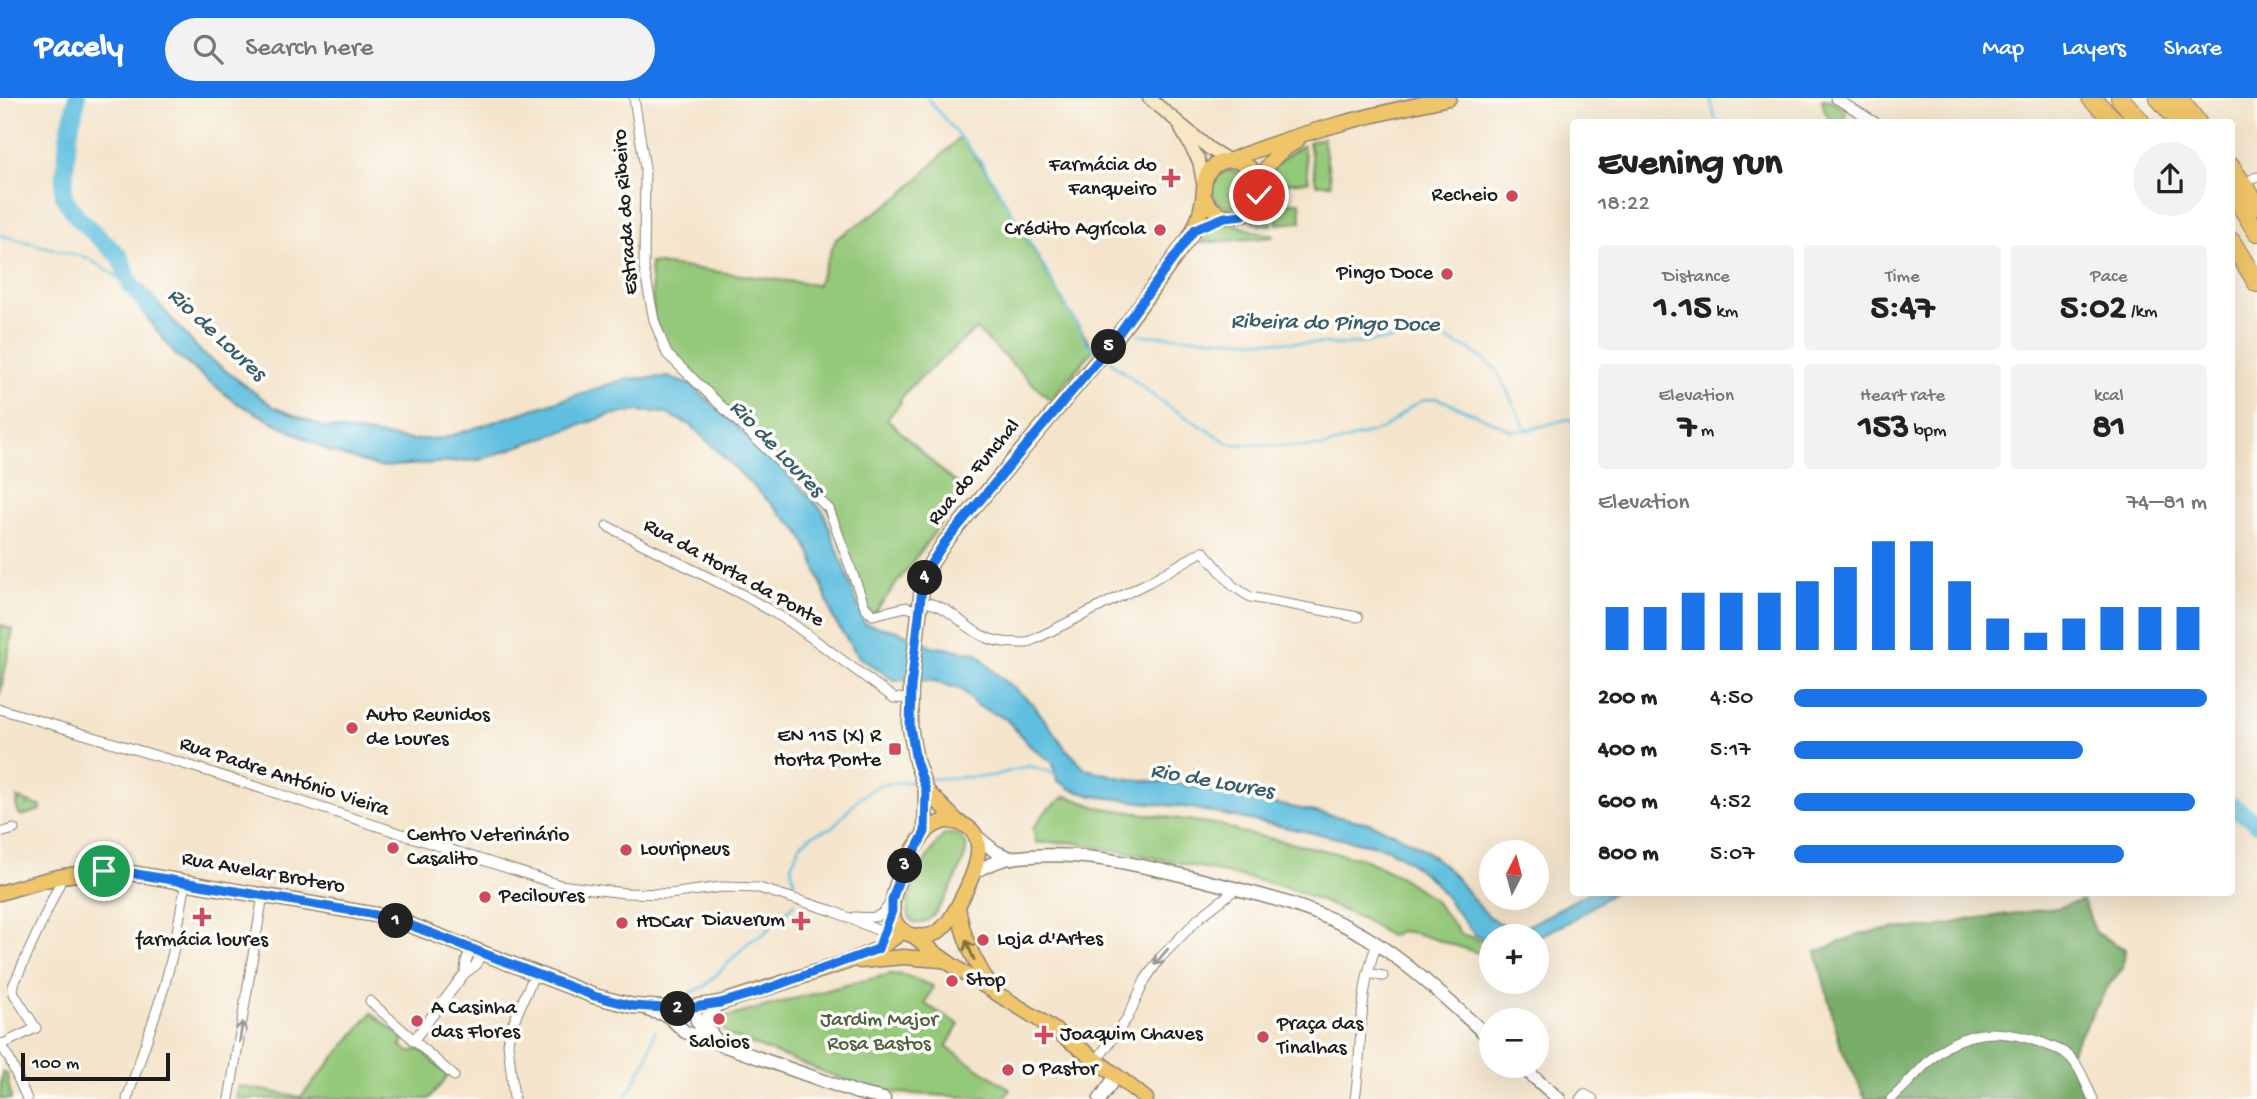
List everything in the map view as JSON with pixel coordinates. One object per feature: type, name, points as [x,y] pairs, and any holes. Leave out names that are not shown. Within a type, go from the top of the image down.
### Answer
[{"type":"highway","points":[[2091,98],[2113,119]]},
{"type":"highway","points":[[2120,98],[2138,119]]},
{"type":"highway","points":[[2159,98],[2176,119]]},
{"type":"highway","points":[[2178,98],[2195,119]]},
{"type":"highway","points":[[2235,173],[2257,205]]},
{"type":"highway","points":[[2235,196],[2257,232]]},
{"type":"highway","points":[[2235,247],[2257,283]]},
{"type":"main road","points":[[1149,98],[1210,149],[1251,168],[1259,183],[1259,195],[1250,210],[1235,217],[1215,213],[1203,197]]},
{"type":"main road","points":[[1203,182],[1212,167],[1273,143],[1361,117],[1449,98]]},
{"type":"main road","points":[[1177,122],[1199,161],[1203,182]]},
{"type":"main road","points":[[1259,183],[1277,153],[1316,131]]},
{"type":"main road","name":"Rua do Funchal","points":[[925,832],[926,790],[916,761],[910,727],[919,612],[926,575],[937,552],[1106,351],[1195,229],[1203,197],[1203,182]]},
{"type":"main road","points":[[1195,229],[1225,217]]},
{"type":"main road","name":"Rua do Funchal","points":[[926,790],[957,821]]},
{"type":"main road","points":[[847,962],[878,949],[909,933],[926,936],[946,925],[976,871],[979,846],[968,826],[957,821],[945,821],[925,832],[906,864],[878,949]]},
{"type":"main road","name":"Rua Avelar Brotero","points":[[0,893],[63,874],[90,871],[125,872],[376,915],[410,925],[594,996],[633,1006],[688,1009],[720,1003],[847,962]]},
{"type":"main road","points":[[892,905],[896,922],[942,960],[1097,1060],[1146,1099]]},
{"type":"main road","points":[[958,906],[960,925],[971,955],[992,990]]},
{"type":"main road","points":[[847,962],[903,957],[942,960]]},
{"type":"street","name":"Estrada do Ribeiro","points":[[634,98],[645,168],[644,268],[654,320],[667,354],[829,509],[865,607],[873,615],[906,607],[919,612]]},
{"type":"street","points":[[1835,98],[1870,119]]},
{"type":"street","name":"Rua da Horta da Ponte","points":[[607,526],[790,622],[894,698],[911,693]]},
{"type":"street","points":[[919,612],[939,605],[982,636],[1004,643],[1027,643],[1149,582],[1203,551],[1233,586],[1250,597],[1357,617]]},
{"type":"street","name":"Rua Padre António Vieira","points":[[0,709],[216,774],[560,885],[625,893],[669,894],[722,887],[758,888],[845,916],[884,933]]},
{"type":"street","points":[[0,832],[14,829]]},
{"type":"street","points":[[975,835],[996,852],[1010,858]]},
{"type":"street","points":[[976,871],[1010,858],[1075,856],[1151,868],[1290,902],[1318,913],[1377,944],[1413,971],[1479,1029]]},
{"type":"street","points":[[27,1099],[1,1044],[36,1028],[14,994],[13,986],[63,874]]},
{"type":"street","points":[[127,1099],[164,988],[186,883]]},
{"type":"street","points":[[1097,1060],[1128,1017],[1144,979],[1172,944],[1236,888]]},
{"type":"street","points":[[229,1099],[263,895]]},
{"type":"street","name":"Rua Padre António Vieira","points":[[845,916],[871,918],[879,916],[892,905]]},
{"type":"street","points":[[1355,1099],[1360,1028],[1370,962],[1377,944]]},
{"type":"street","points":[[413,1041],[465,973],[466,961],[476,951]]},
{"type":"street","points":[[514,1099],[508,1043],[510,1030],[535,973]]},
{"type":"street","points":[[1368,973],[1383,976]]},
{"type":"street","points":[[370,1001],[454,1076]]},
{"type":"street","points":[[718,1042],[707,1030],[706,1021],[710,1011],[720,1003]]},
{"type":"street","points":[[633,1006],[667,1015],[691,1034],[718,1042],[840,1093],[884,1099]]},
{"type":"street","points":[[688,1009],[704,1034],[718,1042]]},
{"type":"street","points":[[688,1009],[691,1034]]},
{"type":"street","points":[[1891,1099],[1945,1048],[1965,1039],[2008,1032],[2067,1053],[2093,1099]]},
{"type":"street","points":[[1100,1099],[1116,1076]]},
{"type":"street","points":[[1535,1078],[1559,1099]]},
{"type":"street","points":[[20,1099],[22,1087]]},
{"type":"street","points":[[1580,1099],[1584,1094],[1593,1099]]},
{"type":"green space","points":[[1822,99],[1826,99],[1833,101],[1846,115],[1844,119],[1829,119]]},
{"type":"green space","points":[[960,137],[997,188],[1094,349],[1050,400],[976,329],[912,385],[887,419],[945,474],[966,490],[873,615],[865,607],[829,509],[667,354],[654,320],[650,263],[817,285],[836,239],[903,194]]},
{"type":"green space","points":[[1323,138],[1331,184],[1316,184],[1309,142]]},
{"type":"green space","points":[[1303,145],[1309,181],[1287,183],[1287,192],[1267,192],[1272,170]]},
{"type":"green space","points":[[1230,171],[1243,176],[1248,189],[1243,202],[1230,207],[1217,202],[1212,189],[1217,176]]},
{"type":"green space","points":[[1300,202],[1301,222],[1277,224],[1276,204]]},
{"type":"green space","points":[[1271,205],[1272,225],[1260,225],[1252,221],[1251,218],[1258,207]]},
{"type":"green space","points":[[1230,224],[1273,234],[1273,237],[1200,243],[1213,229]]},
{"type":"green space","points":[[0,625],[13,630],[0,695]]},
{"type":"green space","points":[[1066,796],[1097,807],[1220,825],[1240,832],[1364,859],[1399,876],[1433,899],[1461,934],[1479,940],[1479,953],[1415,933],[1400,931],[1390,936],[1363,919],[1287,887],[1071,842],[1036,843],[1033,828],[1048,809]]},
{"type":"green space","points":[[17,798],[26,801],[27,805],[28,802],[42,807],[22,816],[16,804]]},
{"type":"green space","points":[[945,834],[956,834],[965,842],[962,863],[952,886],[932,917],[915,923],[908,911],[910,895],[924,863]]},
{"type":"green space","points":[[2083,900],[2096,933],[2125,949],[2123,968],[2110,983],[2067,1058],[2088,1099],[1866,1099],[1841,1048],[1816,952],[1859,934],[1897,928],[1932,928],[1971,919],[2057,908]]},
{"type":"green space","name":"Jardim Major Rosa Bastos","points":[[891,974],[904,975],[933,986],[925,1004],[959,1024],[946,1047],[1010,1089],[1004,1099],[897,1093],[863,1087],[728,1035],[718,1023],[723,1018]]},
{"type":"green space","points":[[372,1013],[404,1039],[401,1046],[409,1052],[420,1049],[448,1076],[429,1099],[236,1099],[238,1086],[301,1097]]},
{"type":"green space","points":[[2,1072],[7,1074],[11,1099],[0,1099]]},
{"type":"water","points":[[141,284],[201,352],[274,407],[324,427],[411,440],[444,438],[626,379],[668,377],[693,386],[823,511],[865,624],[898,631],[930,646],[977,653],[995,673],[1033,704],[1066,749],[1086,769],[1122,778],[1180,784],[1369,823],[1400,836],[1428,853],[1452,873],[1479,905],[1479,910],[1483,910],[1503,924],[1479,924],[1479,936],[1475,935],[1434,882],[1409,861],[1386,848],[1191,808],[1093,796],[1073,790],[1057,780],[1053,763],[1030,746],[1006,719],[976,705],[962,690],[934,681],[894,680],[859,657],[834,620],[811,554],[799,531],[692,426],[665,413],[637,411],[610,415],[479,460],[380,467],[331,452],[235,402],[175,354],[129,294]]},
{"type":"water","points":[[1582,896],[1608,896],[1549,931],[1549,924],[1531,924]]},
{"type":"waterway","name":"Rio de Loures","points":[[77,98],[68,137],[63,196],[78,218],[120,257],[131,286],[150,306]]},
{"type":"waterway","points":[[927,98],[982,163],[1088,344],[1096,350]]},
{"type":"waterway","points":[[1710,98],[1715,119]]},
{"type":"waterway","points":[[0,235],[88,258],[131,286]]},
{"type":"waterway","name":"Ribeira do Pingo Doce","points":[[1139,335],[1347,345],[1416,336],[1443,338],[1471,350],[1496,369],[1526,429]]},
{"type":"waterway","points":[[1110,361],[1160,401],[1230,444],[1322,447],[1383,429],[1412,406],[1437,398],[1513,431],[1570,420]]},
{"type":"waterway","points":[[926,779],[992,776],[1029,766],[1056,774]]},
{"type":"waterway","points":[[795,887],[791,866],[800,845],[812,835],[833,827],[859,798],[879,785],[916,781]]},
{"type":"waterway","name":"Rio de Loures","points":[[2235,808],[2257,823]]},
{"type":"waterway","points":[[680,998],[705,986],[749,942],[765,933],[795,903]]},
{"type":"waterway","points":[[625,1099],[646,1061],[655,1031]]},
{"type":"place","name":"Farmácia do Fanqueiro","points":[[1171,178]]},
{"type":"place","name":"Recheio","points":[[1512,196]]},
{"type":"place","name":"Crédito Agrícola","points":[[1160,230]]},
{"type":"place","name":"Pingo Doce","points":[[1447,274]]},
{"type":"place","name":"Auto Reunidos de Loures","points":[[352,728]]},
{"type":"place","name":"EN 115 (X) R Horta Ponte","points":[[895,749]]},
{"type":"place","name":"Centro Veterinário Casalito","points":[[393,848]]},
{"type":"place","name":"Louripneus","points":[[626,850]]},
{"type":"place","name":"Peciloures","points":[[485,897]]},
{"type":"place","name":"farmácia loures","points":[[202,917]]},
{"type":"place","name":"Diaverum","points":[[801,921]]},
{"type":"place","name":"HDCar","points":[[622,923]]},
{"type":"place","name":"Loja d'Artes","points":[[983,940]]},
{"type":"place","name":"Stop","points":[[952,981]]},
{"type":"place","name":"Saloios","points":[[719,1019]]},
{"type":"place","name":"A Casinha das Flores","points":[[417,1021]]},
{"type":"place","name":"Joaquim Chaves","points":[[1044,1035]]},
{"type":"place","name":"Praça das Tinalhas","points":[[1263,1037]]},
{"type":"place","name":"O Pastor","points":[[1008,1070]]},
{"type":"route","points":[[104,871],[125,872],[376,915],[410,925],[594,996],[633,1006],[681,1009],[720,1003],[847,962],[878,949],[892,911],[892,900],[898,882],[925,832],[926,790],[916,761],[909,720],[919,602],[931,563],[945,542],[1106,351],[1195,229],[1225,217],[1243,215],[1256,203],[1259,195]]}]
